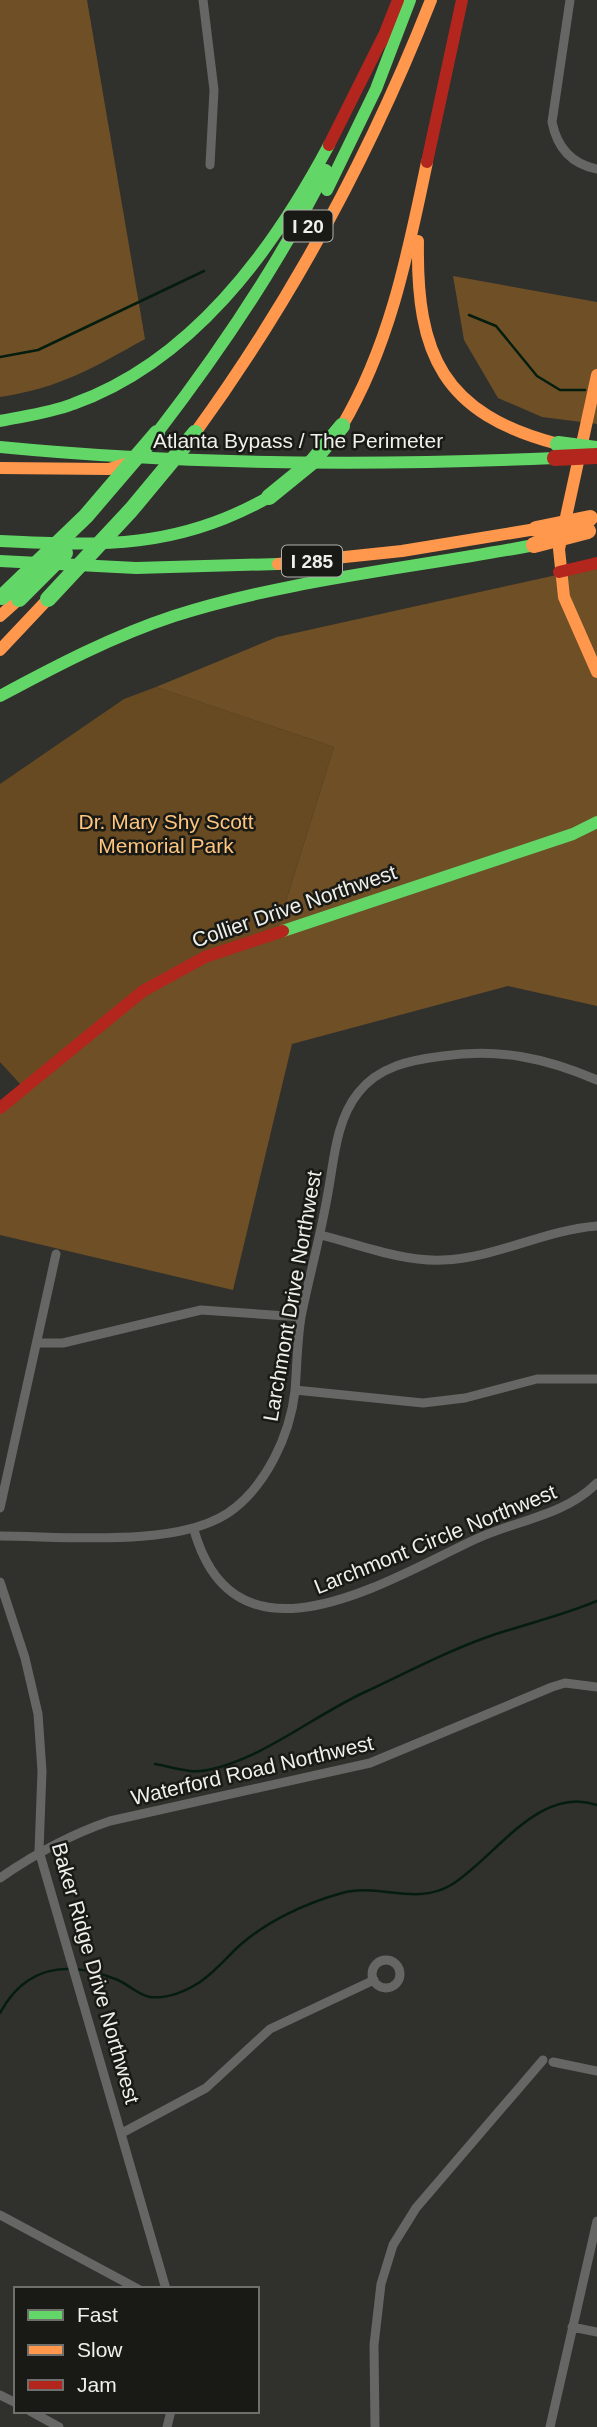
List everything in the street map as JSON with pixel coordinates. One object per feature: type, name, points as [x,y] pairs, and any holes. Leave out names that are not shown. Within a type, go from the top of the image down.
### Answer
[{"type":"main road","points":[[1,598],[86,516],[164,433],[284,248],[339,143],[398,0]]},
{"type":"main road","name":"I 20","points":[[0,616],[108,507],[232,349],[311,220],[357,131],[410,0]]},
{"type":"main road","name":"I 20","points":[[0,650],[131,510],[195,432],[262,339],[328,228],[374,137],[431,0]]},
{"type":"main road","points":[[0,541],[105,546],[150,542],[209,527],[269,496],[312,462],[342,426],[371,377],[387,335],[426,169],[461,0]]},
{"type":"main road","points":[[0,421],[57,409],[125,381],[171,351],[208,319],[285,220],[348,109],[384,35]]},
{"type":"main road","points":[[426,169],[416,280],[421,321],[432,356],[456,393],[484,418],[557,451],[597,449]]},
{"type":"main road","points":[[597,375],[561,528],[559,572],[570,616],[597,672]]},
{"type":"main road","name":"Atlanta Bypass / The Perimeter","points":[[0,447],[142,460],[349,465],[557,451],[597,456]]},
{"type":"main road","points":[[0,468],[109,469],[142,460]]},
{"type":"main road","name":"I 285","points":[[0,561],[86,569],[188,570],[271,565],[535,537],[593,523]]},
{"type":"main road","points":[[0,696],[125,636],[200,608],[300,586],[426,566],[535,537]]},
{"type":"main road","points":[[559,572],[597,563]]},
{"type":"main road","points":[[0,571],[86,569]]},
{"type":"main road","name":"Collier Drive Northwest","points":[[0,1108],[143,991],[194,962],[246,941],[573,834],[597,822]]},
{"type":"street","points":[[203,0],[214,90],[210,164]]},
{"type":"street","points":[[570,0],[552,122],[555,134],[567,154],[577,162],[597,169]]},
{"type":"street","name":"Larchmont Drive Northwest","points":[[0,1536],[159,1536],[194,1530],[230,1512],[258,1483],[285,1433],[295,1390],[301,1317],[321,1235],[344,1119],[359,1091],[382,1072],[416,1059],[467,1053],[507,1053],[564,1066],[597,1080]]},
{"type":"street","points":[[321,1235],[401,1255],[444,1260],[492,1251],[568,1228],[597,1226]]},
{"type":"street","points":[[0,1508],[57,1254]]},
{"type":"street","points":[[37,1343],[63,1343],[201,1310],[301,1317]]},
{"type":"street","points":[[295,1390],[423,1403],[465,1398],[537,1379],[597,1379]]},
{"type":"street","name":"Larchmont Circle Northwest","points":[[194,1530],[200,1552],[212,1573],[230,1591],[251,1603],[274,1609],[297,1610],[353,1595],[479,1538],[562,1508],[597,1483]]},
{"type":"street","name":"Baker Ridge Drive Northwest","points":[[0,1582],[25,1658],[38,1714],[42,1771],[39,1851],[165,2287]]},
{"type":"street","name":"Waterford Road Northwest","points":[[0,1878],[39,1851],[71,1835],[110,1821],[370,1763],[552,1687],[565,1683],[597,1687]]},
{"type":"street","points":[[122,2133],[206,2088],[270,2029],[374,1980]]},
{"type":"street","points":[[375,2427],[374,2345],[381,2284],[391,2252],[416,2208],[543,2060]]},
{"type":"street","points":[[553,2062],[597,2071]]},
{"type":"street","points":[[0,2215],[134,2287]]},
{"type":"street","points":[[550,2427],[597,2221]]},
{"type":"street","points":[[572,2326],[597,2332]]},
{"type":"street","points":[[34,2413],[59,2427]]},
{"type":"green space","name":"Dr. Mary Shy Scott Memorial Park","points":[[156,687],[334,747],[276,933],[21,1085],[0,1062],[0,784],[124,699]]},
{"type":"shaded area","points":[[0,0],[87,0],[145,339],[92,368],[59,382],[0,397]]},
{"type":"shaded area","points":[[453,276],[597,302],[597,424],[542,417],[498,398],[464,340]]},
{"type":"shaded area","points":[[597,566],[597,1006],[508,986],[292,1044],[233,1290],[0,1235],[0,1103],[140,990],[276,933],[334,747],[156,687],[277,637]]},
{"type":"waterway","points":[[0,357],[38,350],[204,271]]},
{"type":"waterway","points":[[469,315],[496,326],[537,376],[560,390],[585,390]]},
{"type":"waterway","points":[[155,1764],[195,1771],[229,1764],[269,1746],[346,1702],[446,1654],[496,1634],[597,1601]]},
{"type":"waterway","points":[[0,2013],[11,1997],[36,1976],[66,1969],[100,1974],[150,1997],[177,1994],[205,1978],[250,1937],[301,1908],[328,1897],[356,1891],[411,1894],[438,1891],[467,1873],[518,1827],[537,1814],[556,1805],[576,1801],[597,1805]]},
{"type":"traffic: fast","points":[[327,190],[376,89],[410,0]]},
{"type":"traffic: fast","points":[[0,421],[64,407],[116,385],[155,361],[191,332],[224,299],[254,263],[282,225],[329,145]]},
{"type":"traffic: fast","points":[[157,433],[248,306],[289,239],[326,170]]},
{"type":"traffic: fast","points":[[269,497],[312,462],[342,426]]},
{"type":"traffic: fast","points":[[2,597],[86,516],[157,433]]},
{"type":"traffic: fast","points":[[48,599],[131,510],[195,433]]},
{"type":"traffic: fast","points":[[558,444],[597,449]]},
{"type":"traffic: fast","points":[[0,447],[139,457],[277,462],[555,458]]},
{"type":"traffic: fast","points":[[0,541],[106,543],[171,535],[203,527],[269,497]]},
{"type":"traffic: fast","points":[[0,696],[107,642],[174,616],[218,603],[308,583],[534,545]]},
{"type":"traffic: fast","points":[[19,599],[65,553]]},
{"type":"traffic: fast","points":[[0,561],[136,568],[278,564]]},
{"type":"traffic: fast","points":[[283,931],[573,834],[597,822]]},
{"type":"traffic: slow","points":[[195,433],[265,330],[327,224],[382,114],[431,0]]},
{"type":"traffic: slow","points":[[342,426],[359,395],[385,331],[404,264],[427,162]]},
{"type":"traffic: slow","points":[[418,241],[423,317],[431,347],[444,374],[463,397],[487,416],[519,431],[558,444]]},
{"type":"traffic: slow","points":[[597,375],[559,549],[564,597],[597,672]]},
{"type":"traffic: slow","points":[[0,468],[109,469],[129,463]]},
{"type":"traffic: slow","points":[[536,529],[590,518]]},
{"type":"traffic: slow","points":[[278,564],[402,551],[536,529]]},
{"type":"traffic: slow","points":[[534,545],[588,531]]},
{"type":"traffic: slow","points":[[0,616],[19,599]]},
{"type":"traffic: slow","points":[[0,650],[48,599]]},
{"type":"traffic: jam","points":[[381,43],[398,0]]},
{"type":"traffic: jam","points":[[427,162],[462,0]]},
{"type":"traffic: jam","points":[[329,145],[384,35]]},
{"type":"traffic: jam","points":[[555,458],[597,456]]},
{"type":"traffic: jam","points":[[559,572],[597,563]]},
{"type":"traffic: jam","points":[[0,1108],[143,991],[205,957],[283,931]]}]
